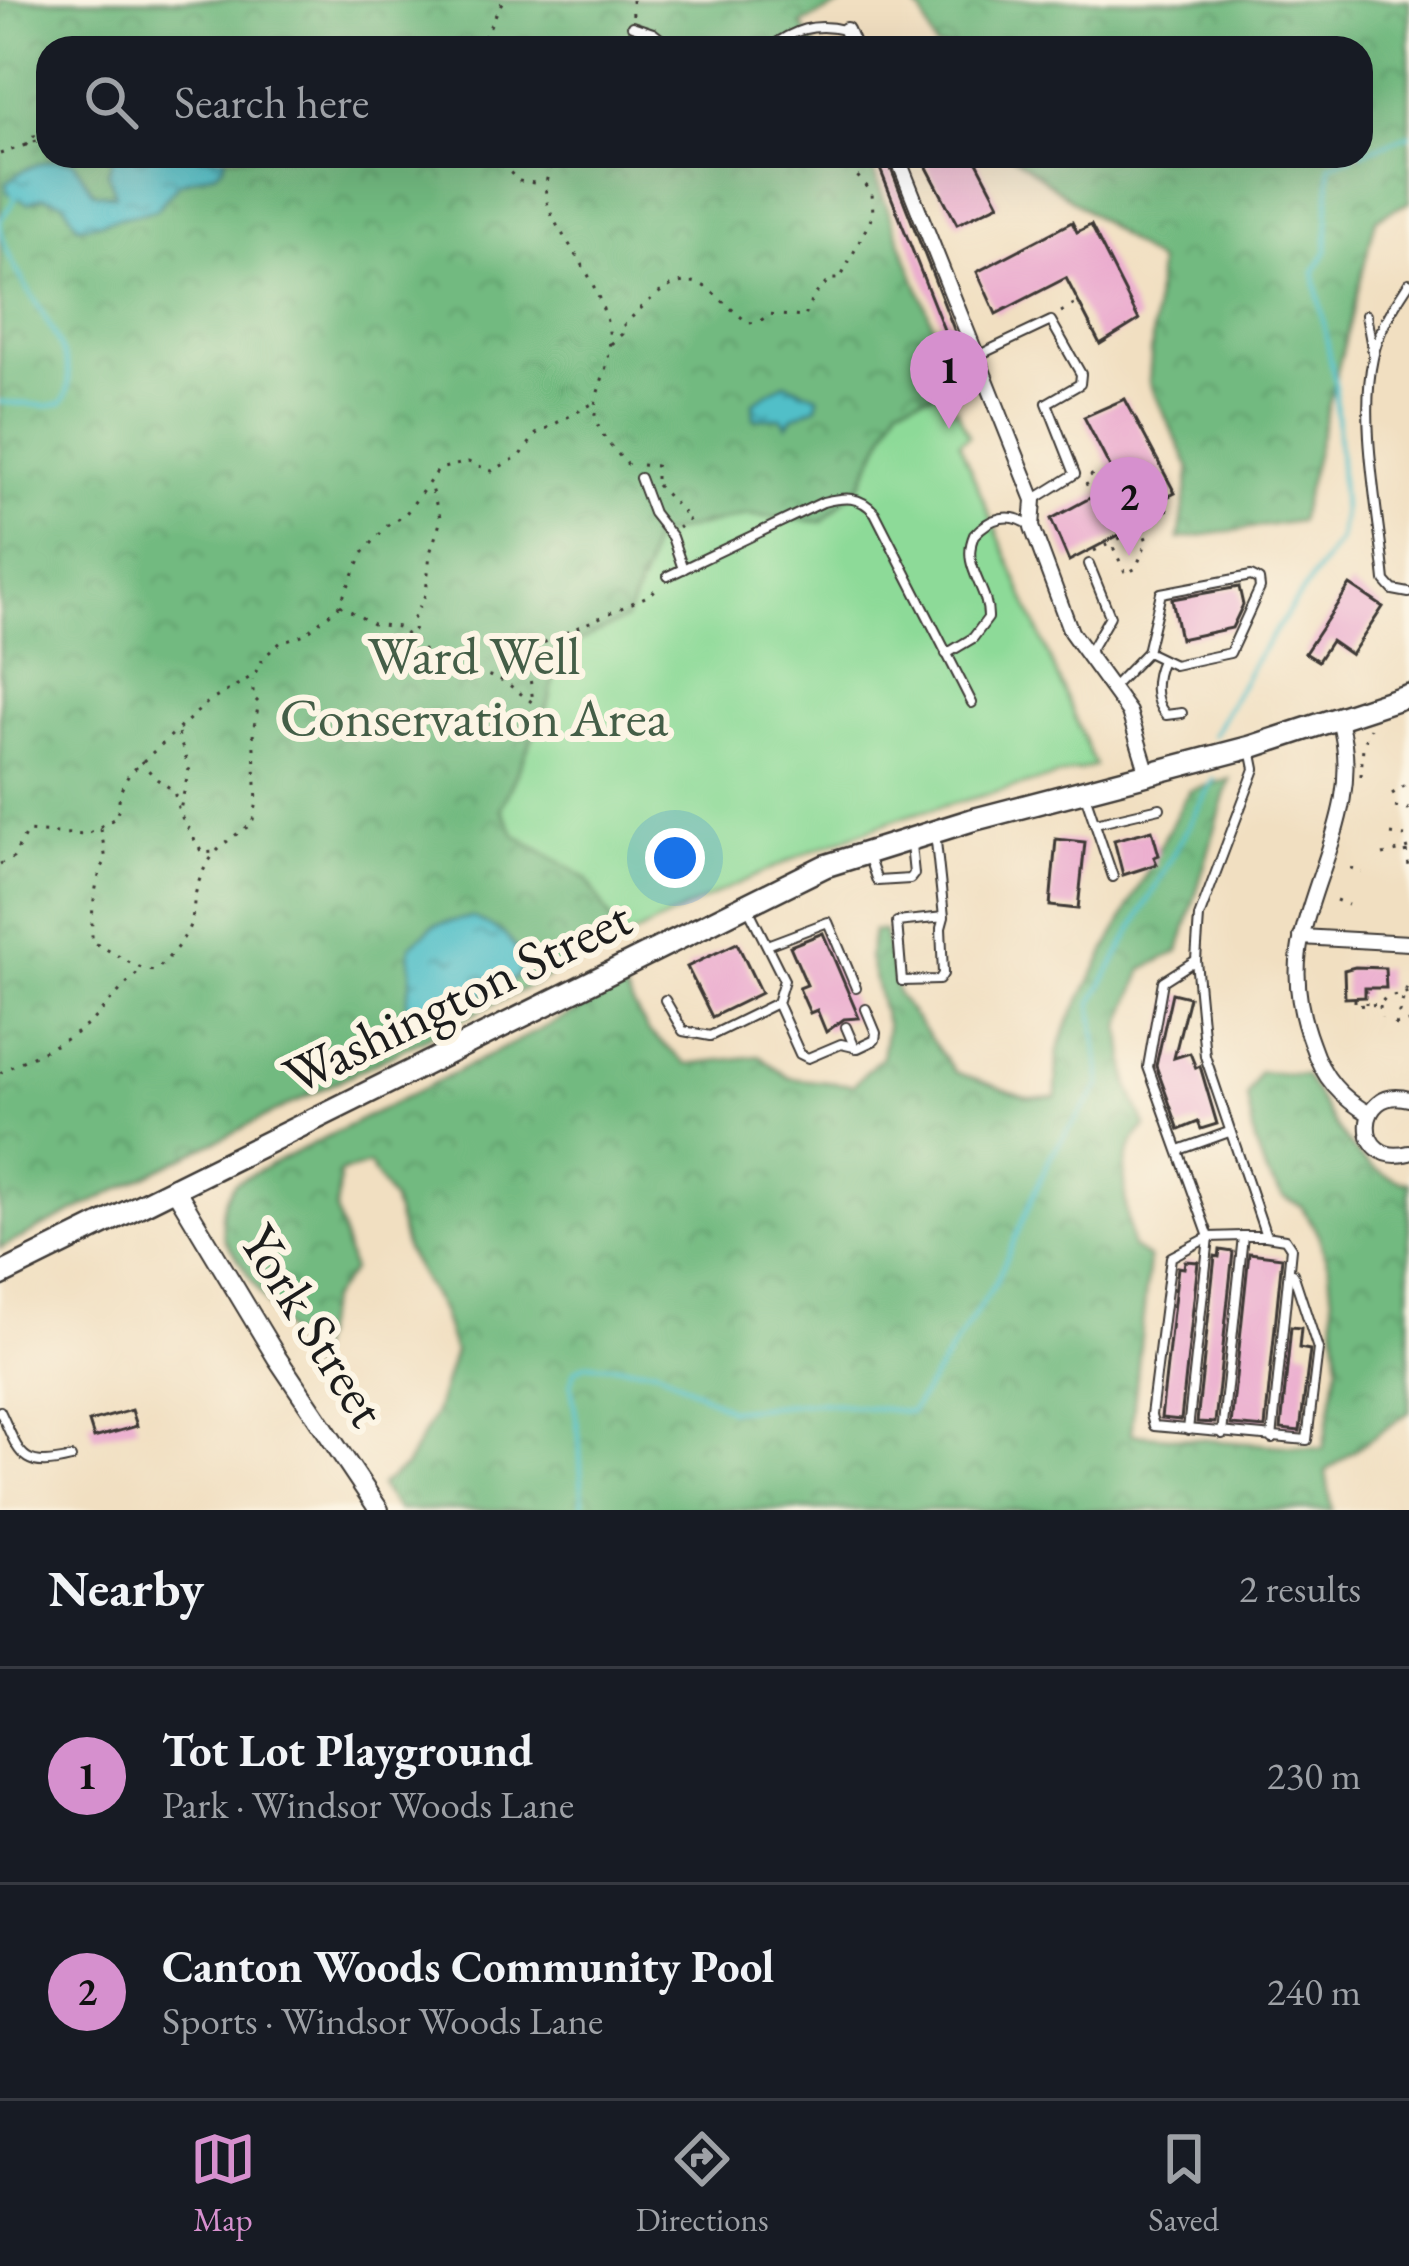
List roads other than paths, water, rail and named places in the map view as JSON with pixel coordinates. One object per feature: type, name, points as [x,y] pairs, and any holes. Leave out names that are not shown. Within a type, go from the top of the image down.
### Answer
[{"type":"main road","name":"Washington Street","points":[[0,1274],[746,903],[867,851],[1251,748],[1409,694]]},
{"type":"street","points":[[845,30],[848,36]]},
{"type":"street","points":[[902,168],[1034,500],[1032,527],[1071,632],[1130,712],[1148,774]]},
{"type":"street","points":[[1339,721],[1347,759],[1345,797],[1301,937],[1299,996],[1319,1066],[1341,1094],[1370,1114]]},
{"type":"street","points":[[1301,937],[1409,943]]},
{"type":"street","points":[[1407,1155],[1384,1153],[1374,1145],[1367,1127],[1370,1114],[1388,1098],[1409,1100]]},
{"type":"street","name":"York Street","points":[[174,1187],[277,1358],[380,1510]]},
{"type":"lane","points":[[792,36],[825,25],[845,30]]},
{"type":"lane","points":[[632,26],[657,36]]},
{"type":"lane","points":[[1373,354],[1387,318],[1409,283]]},
{"type":"lane","points":[[1366,315],[1373,354],[1369,415],[1385,580],[1393,590],[1409,592]]},
{"type":"lane","points":[[977,356],[1051,321],[1081,374],[1077,387],[1047,403],[1075,474],[1034,500]]},
{"type":"lane","points":[[637,475],[653,514],[670,534],[683,569]]},
{"type":"lane","points":[[666,577],[823,502],[862,501],[875,513],[972,703]]},
{"type":"lane","points":[[946,654],[973,638],[988,618],[986,599],[969,560],[974,535],[992,520],[1004,517],[1032,527]]},
{"type":"lane","points":[[1086,657],[1110,616],[1089,564]]},
{"type":"lane","points":[[1112,688],[1147,652],[1161,593],[1251,575],[1259,580],[1260,588],[1230,653],[1174,665],[1147,652]]},
{"type":"lane","points":[[1162,660],[1155,678],[1161,710],[1166,715],[1181,713]]},
{"type":"lane","points":[[1251,748],[1255,769],[1199,917],[1196,960],[1205,1055],[1266,1236]]},
{"type":"lane","points":[[1094,788],[1095,823],[1113,877]]},
{"type":"lane","points":[[1095,823],[1160,808]]},
{"type":"lane","points":[[935,830],[944,917],[940,928],[942,978],[902,981],[897,922],[944,917]]},
{"type":"lane","points":[[867,851],[877,881],[910,879],[914,874],[910,838]]},
{"type":"lane","points":[[746,903],[784,980],[777,1003],[803,1056],[841,1044],[855,1048],[876,1039],[866,1010]]},
{"type":"lane","points":[[767,945],[828,922],[856,988]]},
{"type":"lane","points":[[1188,1430],[1209,1237],[1148,1067],[1163,981],[1196,960]]},
{"type":"lane","points":[[665,1000],[683,1031],[706,1036],[777,1003]]},
{"type":"lane","points":[[846,1027],[855,1048]]},
{"type":"lane","points":[[1179,1150],[1229,1132]]},
{"type":"lane","points":[[1222,1434],[1243,1236]]},
{"type":"lane","points":[[1243,1236],[1288,1242],[1318,1349],[1309,1434],[1304,1442],[1152,1423],[1169,1261],[1209,1237],[1243,1236]]},
{"type":"lane","points":[[1272,1439],[1291,1266]]},
{"type":"lane","points":[[0,1411],[32,1462],[44,1465],[71,1458]]},
{"type":"water","points":[[36,165],[78,168],[94,193],[115,195],[110,168],[221,168],[179,183],[156,210],[89,225],[78,226],[63,202],[43,197],[28,203],[7,192],[6,184]]},
{"type":"water","points":[[785,383],[818,396],[817,406],[793,417],[787,426],[782,418],[754,418],[753,402]]},
{"type":"water","points":[[472,917],[513,945],[520,974],[496,993],[482,993],[467,1008],[420,1027],[407,1010],[410,946],[434,925]]},
{"type":"waterway","points":[[1373,148],[1409,135]]},
{"type":"waterway","points":[[1213,735],[1255,660],[1339,540],[1343,511],[1335,384],[1314,272],[1327,251],[1330,168]]},
{"type":"waterway","points":[[0,220],[16,198],[13,194]]},
{"type":"waterway","points":[[0,221],[15,266],[57,340],[69,384],[62,403],[0,402]]},
{"type":"waterway","points":[[583,1510],[571,1384],[574,1371],[586,1364],[657,1369],[730,1410],[818,1402],[911,1412],[996,1282],[1051,1155],[1101,1085],[1092,1003],[1214,779]]},
{"type":"place","name":"Tot Lot Playground","points":[[949,429]]},
{"type":"place","name":"Canton Woods Community Pool","points":[[1129,556]]},
{"type":"park label","name":"Ward Well Conservation Area","points":[[474,686]]}]
